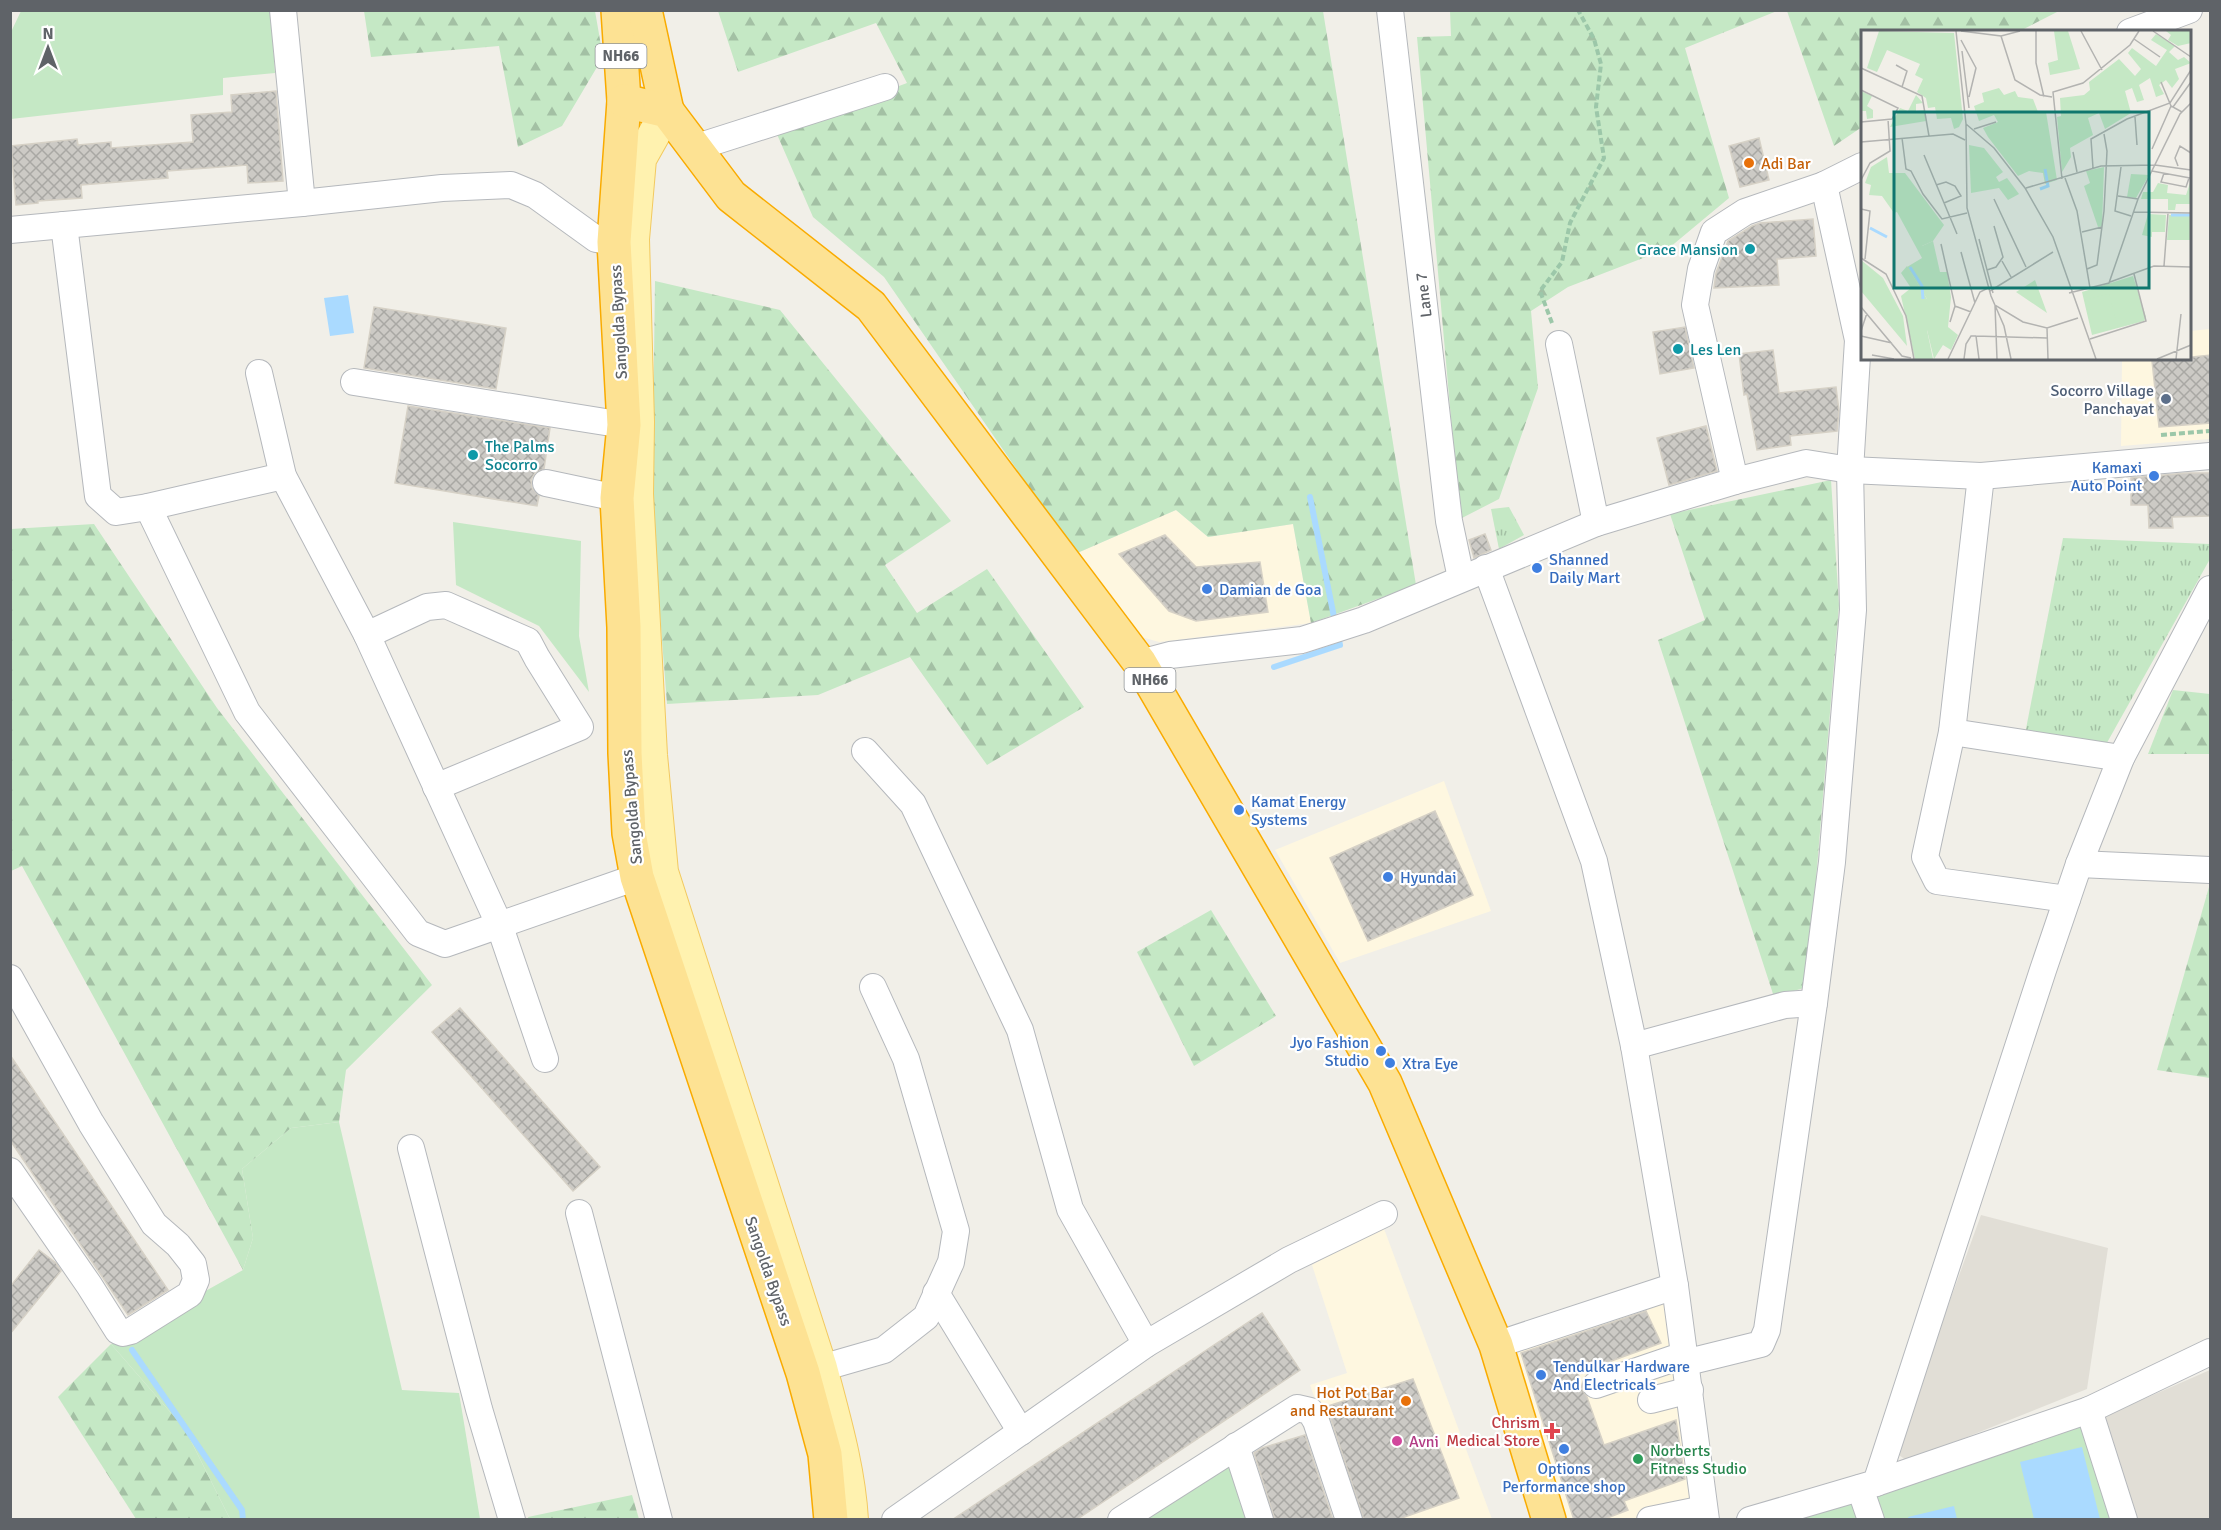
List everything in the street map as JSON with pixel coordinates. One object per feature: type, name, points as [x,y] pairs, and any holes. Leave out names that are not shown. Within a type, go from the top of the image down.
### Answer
[{"type":"highway","name":"NH66","points":[[618,10],[624,101]]},
{"type":"highway","points":[[624,101],[667,111],[645,10]]},
{"type":"highway","name":"Sangolda Bypass","points":[[624,101],[614,242],[624,424],[617,498],[624,627],[625,753],[629,833],[637,877],[812,1370],[825,1454],[831,1520]]},
{"type":"highway","name":"NH66","points":[[667,111],[731,196],[871,306],[1140,663],[1385,1083],[1496,1345],[1549,1520]]},
{"type":"main road","name":"Sangolda Bypass","points":[[667,111],[640,159],[633,239],[638,422],[637,494],[651,755],[662,872],[812,1370],[841,1446],[851,1495],[852,1520]]},
{"type":"street","points":[[283,10],[302,203]]},
{"type":"street","name":"Lane 7","points":[[1390,10],[1449,521],[1461,578]]},
{"type":"street","points":[[2135,30],[2189,10]]},
{"type":"street","points":[[694,148],[885,87]]},
{"type":"street","points":[[1735,481],[1695,305],[1701,269],[1714,232],[1745,212],[1824,185],[1861,167]]},
{"type":"street","points":[[10,231],[442,188],[511,185],[535,195],[596,238],[614,242]]},
{"type":"street","points":[[1596,1385],[1684,1359],[1761,1344],[1767,1330],[1832,862],[1853,610],[1850,470],[1858,339],[1824,185]]},
{"type":"street","points":[[64,225],[98,496],[116,512],[148,507],[283,476]]},
{"type":"street","points":[[1559,344],[1596,523]]},
{"type":"street","points":[[259,373],[283,476],[367,635],[500,924],[545,1059]]},
{"type":"street","points":[[354,382],[624,424]]},
{"type":"street","points":[[1140,663],[1170,655],[1302,640],[1364,620],[1596,523],[1735,481],[1806,463],[1850,470],[1981,476],[2211,456]]},
{"type":"street","points":[[1981,476],[1952,732],[1925,857],[1937,881],[2067,899]]},
{"type":"street","points":[[546,483],[617,498]]},
{"type":"street","points":[[148,507],[247,712],[418,933],[445,944],[637,877]]},
{"type":"street","points":[[1486,568],[1594,861],[1634,1046],[1675,1286],[1705,1514],[1650,1520]]},
{"type":"street","points":[[1871,1520],[1868,1486],[2079,864],[2121,758],[2211,589]]},
{"type":"street","points":[[367,635],[427,607],[446,605],[528,641],[580,727],[436,787]]},
{"type":"street","points":[[1952,732],[2121,758]]},
{"type":"street","points":[[865,751],[913,804],[1010,1008],[1020,1030],[1070,1209],[1146,1344]]},
{"type":"street","points":[[2079,864],[2211,870]]},
{"type":"street","points":[[10,978],[91,1123],[154,1224],[178,1245],[193,1264],[196,1280],[190,1294],[131,1331],[123,1333],[118,1331],[89,1285],[10,1172]]},
{"type":"street","points":[[812,1370],[884,1350],[926,1317],[951,1262],[956,1231],[906,1059],[873,987]]},
{"type":"street","points":[[1634,1046],[1785,1005],[1814,1003]]},
{"type":"street","points":[[411,1148],[479,1409],[512,1520]]},
{"type":"street","points":[[579,1213],[659,1520]]},
{"type":"street","points":[[895,1520],[1146,1344],[1289,1260],[1384,1214]]},
{"type":"street","points":[[1496,1345],[1675,1286]]},
{"type":"street","points":[[936,1293],[1021,1432]]},
{"type":"street","points":[[1750,1520],[1868,1486],[2089,1410],[2211,1352]]},
{"type":"street","points":[[1651,1400],[1690,1390]]},
{"type":"street","points":[[1121,1520],[1297,1408],[1310,1411],[1349,1520]]},
{"type":"street","points":[[2089,1410],[2124,1520]]},
{"type":"street","points":[[1236,1446],[1260,1520]]},
{"type":"path","points":[[1559,344],[1540,291],[1562,262],[1570,223],[1604,158],[1596,107],[1601,64],[1594,39],[1578,10]]},
{"type":"path","points":[[2161,435],[2211,431]]},
{"type":"shaded area","name":"Socorro Village Panchayat","points":[[2210,329],[2210,439],[2121,446],[2122,360],[2191,360],[2191,331]]},
{"type":"shaded area","points":[[1176,510],[1208,537],[1293,524],[1311,623],[1159,642],[1138,636],[1075,554]]},
{"type":"shaded area","points":[[1444,781],[1491,911],[1340,963],[1275,850]]},
{"type":"shaded area","points":[[1981,1215],[2108,1248],[2087,1389],[1907,1461],[1895,1452]]},
{"type":"shaded area","points":[[1383,1226],[1492,1519],[1358,1519],[1310,1385],[1347,1373],[1312,1265]]},
{"type":"shaded area","points":[[1665,1282],[1698,1511],[1668,1519],[1565,1519],[1510,1333]]},
{"type":"shaded area","points":[[2210,1370],[2210,1519],[2136,1519],[2105,1416]]},
{"type":"green space","points":[[1787,10],[2059,11],[2022,30],[1861,30],[1861,128],[1834,146]]},
{"type":"green space","points":[[21,11],[271,11],[275,73],[223,78],[223,95],[11,119],[11,32]]},
{"type":"green space","points":[[364,11],[595,11],[603,57],[562,126],[518,147],[499,46],[371,57]]},
{"type":"green space","points":[[718,11],[1323,11],[1416,585],[1311,623],[1293,524],[1208,537],[1176,510],[1075,554],[884,277],[813,217],[776,132],[907,83],[876,23],[738,72]]},
{"type":"green space","points":[[1450,11],[1777,11],[1685,48],[1729,198],[1669,248],[1568,287],[1531,311],[1538,388],[1499,499],[1460,519],[1417,37],[1451,36]]},
{"type":"green space","points":[[655,281],[780,310],[951,521],[885,565],[917,613],[987,569],[1084,707],[987,765],[910,657],[818,695],[667,704],[652,511]]},
{"type":"green space","points":[[1831,480],[1839,605],[1807,987],[1774,997],[1658,640],[1705,620],[1670,514]]},
{"type":"green space","points":[[1509,507],[1524,535],[1499,549],[1491,509]]},
{"type":"green space","points":[[453,522],[581,541],[579,636],[589,692],[539,626],[456,585]]},
{"type":"green space","points":[[94,524],[217,708],[432,985],[346,1070],[339,1122],[291,1128],[242,1169],[253,1238],[243,1270],[22,866],[11,871],[11,529]]},
{"type":"green space","points":[[2063,538],[2210,544],[2210,559],[2104,748],[2025,734]]},
{"type":"green space","points":[[2173,690],[2210,694],[2210,754],[2148,754]]},
{"type":"green space","points":[[2210,887],[2210,1078],[2157,1070]]},
{"type":"green space","points":[[1211,910],[1276,1016],[1194,1066],[1137,952]]},
{"type":"green space","points":[[339,1122],[402,1390],[459,1393],[480,1519],[230,1519],[185,1429],[111,1344],[243,1270],[253,1238],[242,1169],[291,1128]]},
{"type":"green space","points":[[111,1344],[185,1429],[230,1519],[136,1519],[58,1397]]},
{"type":"green space","points":[[2086,1424],[2115,1520],[1795,1520]]},
{"type":"green space","points":[[1230,1458],[1251,1520],[1130,1520]]},
{"type":"green space","points":[[632,1495],[639,1519],[529,1520],[528,1517]]},
{"type":"water","points":[[348,295],[354,333],[330,336],[324,298]]},
{"type":"water","points":[[2082,1447],[2100,1519],[2034,1519],[2020,1462]]},
{"type":"water","points":[[1954,1506],[1957,1519],[1909,1519],[1908,1517]]},
{"type":"building","points":[[276,91],[283,181],[248,183],[247,165],[167,171],[168,178],[81,185],[82,198],[16,205],[11,146],[77,139],[78,145],[111,142],[111,148],[193,142],[191,115],[232,112],[231,95]]},
{"type":"building","name":"Adi Bar","points":[[1759,138],[1769,180],[1740,187],[1729,146]]},
{"type":"building","name":"Grace Mansion","points":[[1813,219],[1816,256],[1777,259],[1779,285],[1714,288],[1716,273],[1728,241],[1760,223]]},
{"type":"building","points":[[374,307],[506,328],[496,389],[364,368]]},
{"type":"building","name":"Les Len","points":[[1685,327],[1694,368],[1660,374],[1653,332]]},
{"type":"building","points":[[1773,350],[1779,393],[1836,387],[1839,411],[1837,431],[1790,436],[1791,445],[1757,450],[1747,394],[1744,395],[1739,354]]},
{"type":"building","points":[[2211,355],[2211,423],[2159,427],[2152,361],[2191,360],[2191,357]]},
{"type":"building","name":"The Palms Socorro","points":[[408,406],[550,428],[544,469],[535,473],[531,480],[532,488],[539,496],[537,506],[395,483]]},
{"type":"building","points":[[1706,426],[1717,471],[1669,485],[1657,438]]},
{"type":"building","points":[[2211,473],[2211,516],[2172,517],[2173,528],[2149,528],[2148,505],[2131,505],[2131,478]]},
{"type":"building","points":[[1485,534],[1491,550],[1474,558],[1469,540]]},
{"type":"building","name":"Damian de Goa","points":[[1165,535],[1196,567],[1260,562],[1268,612],[1196,621],[1169,611],[1119,554]]},
{"type":"building","points":[[1435,811],[1473,895],[1368,941],[1330,858]]},
{"type":"building","points":[[460,1008],[600,1167],[573,1191],[432,1032]]},
{"type":"building","points":[[10,1055],[168,1290],[128,1315],[10,1140]]},
{"type":"building","points":[[39,1250],[56,1263],[61,1271],[10,1334],[10,1287]]},
{"type":"building","points":[[1646,1311],[1661,1343],[1578,1373],[1604,1445],[1676,1420],[1685,1479],[1624,1501],[1628,1510],[1602,1520],[1574,1520],[1521,1353]]},
{"type":"building","points":[[1262,1313],[1300,1370],[1076,1520],[952,1520]]},
{"type":"building","points":[[1413,1379],[1459,1498],[1396,1520],[1364,1520],[1325,1407]]},
{"type":"building","points":[[1305,1435],[1333,1520],[1275,1520],[1254,1453],[1262,1448]]},
{"type":"waterway","points":[[1310,497],[1335,622]]},
{"type":"waterway","points":[[1274,667],[1340,645],[1338,635]]},
{"type":"waterway","points":[[132,1350],[242,1510],[243,1520]]},
{"type":"place","name":"Adi Bar","points":[[1749,163]]},
{"type":"place","name":"Grace Mansion","points":[[1750,249]]},
{"type":"place","name":"Les Len","points":[[1678,349]]},
{"type":"place","name":"Socorro Village Panchayat","points":[[2166,399]]},
{"type":"place","name":"The Palms Socorro","points":[[473,455]]},
{"type":"place","name":"Kamaxi Auto Point","points":[[2154,476]]},
{"type":"place","name":"Shanned Daily Mart","points":[[1537,568]]},
{"type":"place","name":"Damian de Goa","points":[[1207,589]]},
{"type":"place","name":"Kamat Energy Systems","points":[[1239,810]]},
{"type":"place","name":"Hyundai","points":[[1388,877]]},
{"type":"place","name":"Jyo Fashion Studio","points":[[1381,1051]]},
{"type":"place","name":"Xtra Eye","points":[[1390,1063]]},
{"type":"place","name":"Tendulkar Hardware And Electricals","points":[[1541,1375]]},
{"type":"place","name":"Hot Pot Bar and Restaurant","points":[[1406,1401]]},
{"type":"place","name":"Chrism Medical Store","points":[[1552,1431]]},
{"type":"place","name":"Avni","points":[[1397,1441]]},
{"type":"place","name":"Options Performance shop","points":[[1564,1449]]},
{"type":"place","name":"Norberts Fitness Studio","points":[[1638,1459]]}]
